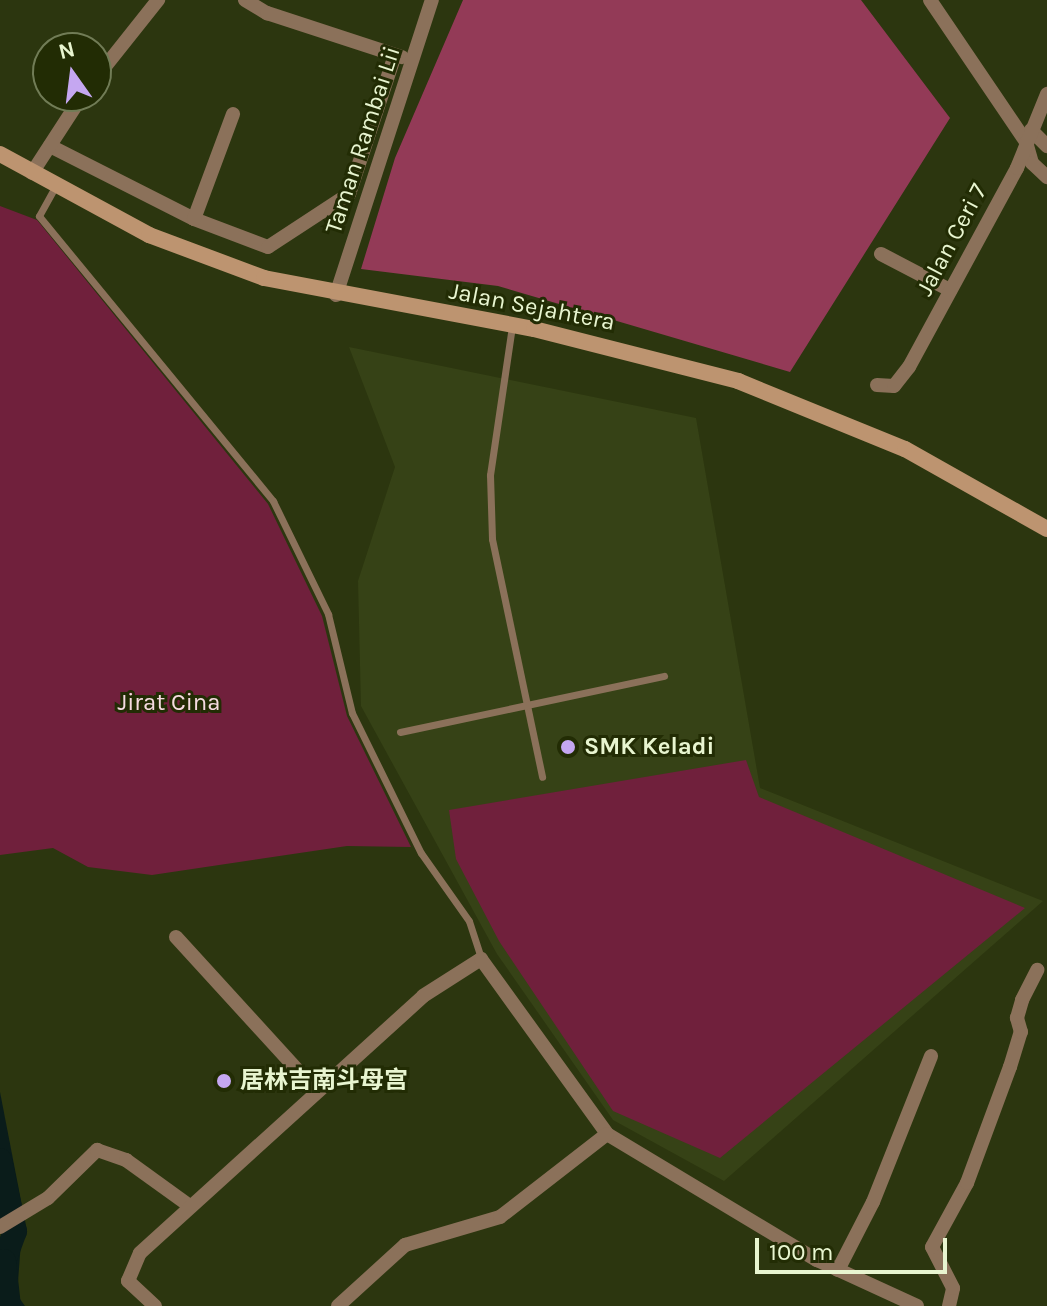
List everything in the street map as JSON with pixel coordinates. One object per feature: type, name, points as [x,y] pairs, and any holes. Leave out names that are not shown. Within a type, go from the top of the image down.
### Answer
[{"type":"street","points":[[112,58],[158,0]]},
{"type":"street","points":[[245,0],[267,13],[413,61]]},
{"type":"street","name":"Taman Rambai Lii","points":[[336,295],[432,0]]},
{"type":"street","points":[[930,0],[1028,136],[1047,146]]},
{"type":"street","points":[[50,146],[194,219],[268,247],[346,199],[395,55]]},
{"type":"street","name":"Jalan Ceri 7","points":[[877,385],[894,386],[909,367],[1047,94]]},
{"type":"street","points":[[32,173],[72,112]]},
{"type":"street","points":[[194,219],[233,114]]},
{"type":"street","points":[[1028,136],[1032,163],[1047,177]]},
{"type":"street","name":"Jalan Sejahtera","points":[[0,154],[55,187],[149,235],[264,278],[336,295],[513,324],[689,367],[796,402],[905,449],[1047,529]]},
{"type":"street","points":[[881,254],[950,290]]},
{"type":"street","points":[[176,937],[315,1089]]},
{"type":"street","points":[[155,1306],[134,1291],[128,1271],[187,1204],[293,1115],[315,1089],[423,996],[481,959],[607,1134],[838,1270],[917,1306]]},
{"type":"street","points":[[949,1306],[953,1288],[932,1247],[967,1183],[1021,1032],[1017,1018],[1022,1000],[1037,970]]},
{"type":"street","points":[[838,1270],[873,1202],[931,1056]]},
{"type":"street","points":[[338,1306],[405,1245],[500,1217],[607,1134]]},
{"type":"street","points":[[0,1227],[31,1210],[97,1150],[126,1160],[187,1204]]},
{"type":"lane","points":[[55,187],[39,216],[273,501],[328,614],[352,713],[421,853],[469,921],[481,959]]},
{"type":"lane","points":[[513,324],[490,475],[492,539],[542,777]]},
{"type":"lane","points":[[400,732],[664,676]]},
{"type":"shaded area","points":[[463,0],[861,0],[950,118],[790,372],[498,286],[361,269],[395,158]]},
{"type":"shaded area","name":"SMK Keladi","points":[[349,347],[696,418],[760,788],[1043,901],[724,1181],[613,1120],[497,954],[361,706],[358,581],[395,467]]},
{"type":"shaded area","points":[[0,1092],[23,1211],[0,1221]]},
{"type":"shaded area","points":[[22,1229],[17,1295],[25,1306],[0,1306],[0,1237]]},
{"type":"green space","name":"Jirat Cina","points":[[0,206],[37,220],[268,504],[322,616],[347,716],[411,847],[347,846],[152,875],[88,867],[53,848],[0,855]]},
{"type":"green space","points":[[746,760],[759,797],[1025,908],[720,1158],[613,1111],[499,941],[456,859],[449,810]]},
{"type":"waterway","points":[[0,1160],[15,1231],[4,1261],[9,1306]]},
{"type":"place","name":"SMK Keladi","points":[[568,747]]},
{"type":"place","name":"居林吉南斗母宫","points":[[224,1081]]}]
